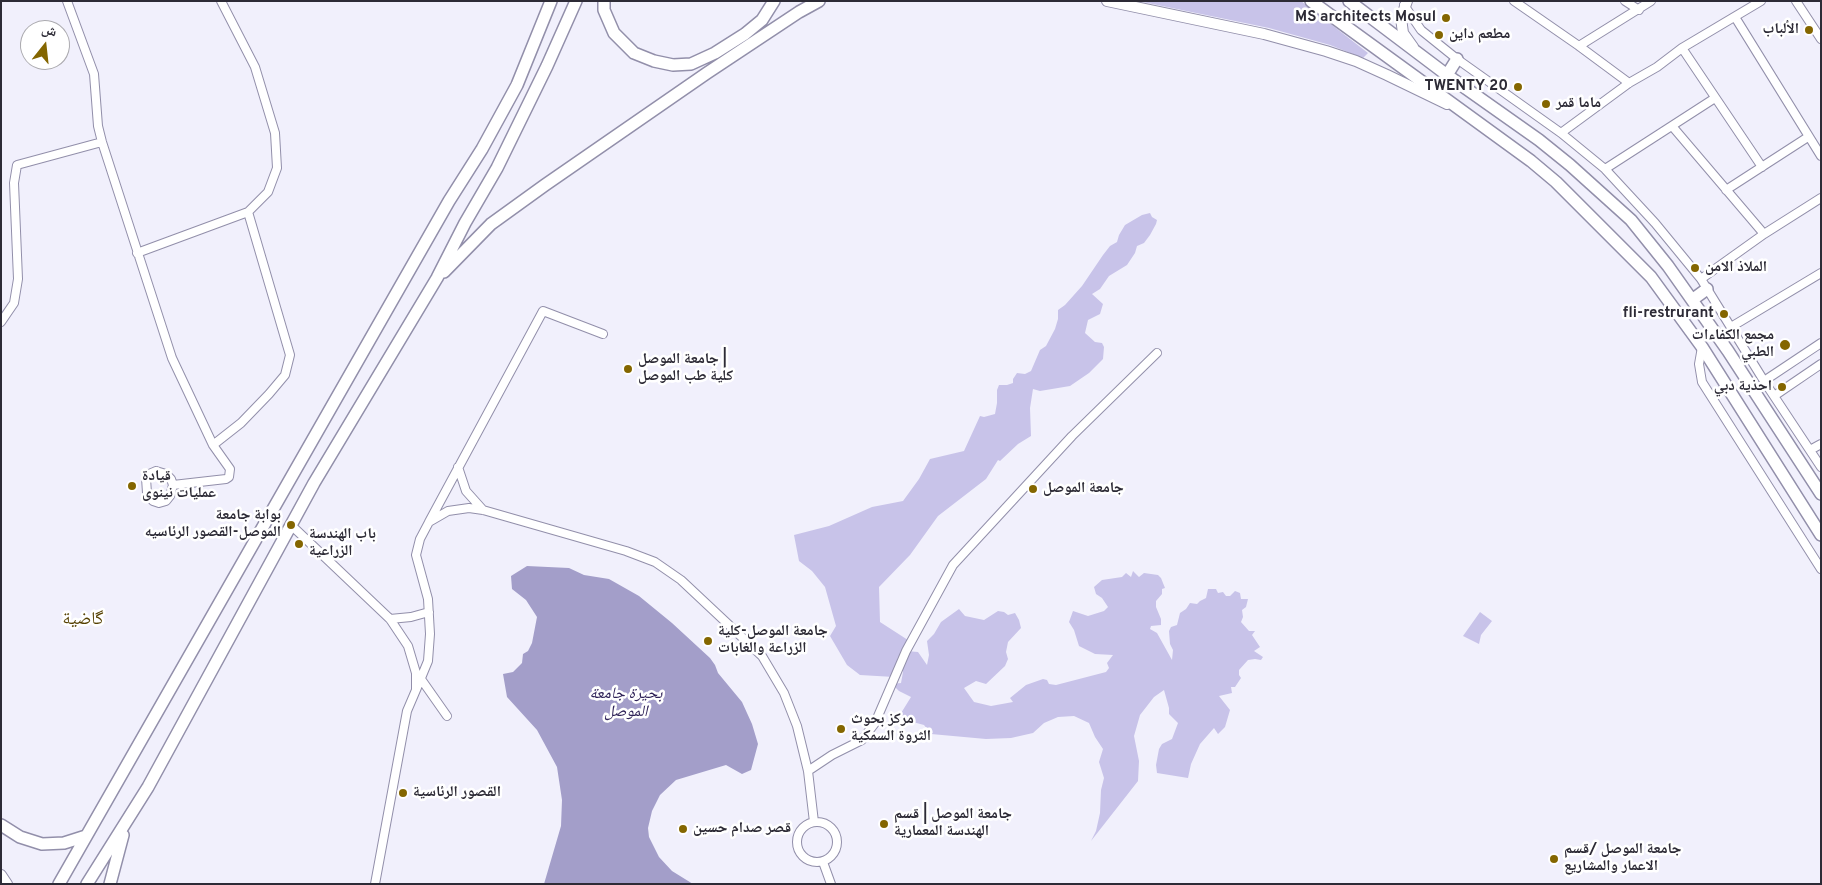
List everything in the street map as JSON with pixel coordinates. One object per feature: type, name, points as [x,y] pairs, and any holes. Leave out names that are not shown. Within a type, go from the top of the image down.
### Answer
[{"type":"highway","points":[[59,884],[449,201],[482,149],[516,85],[551,1]]},
{"type":"highway","points":[[87,884],[148,787],[314,483],[438,278],[548,66],[576,1]]},
{"type":"highway","points":[[604,1],[604,10],[614,34],[634,53],[654,61],[673,65],[691,64],[745,34],[762,20],[774,1]]},
{"type":"highway","points":[[438,278],[491,224],[537,190],[799,12],[819,1]]},
{"type":"highway","points":[[1311,1],[1466,116],[1531,161],[1556,182],[1651,276],[1702,347],[1821,535]]},
{"type":"highway","points":[[1349,1],[1446,75],[1539,140],[1631,220],[1668,266],[1728,351],[1821,494]]},
{"type":"highway","points":[[1446,75],[1457,59]]},
{"type":"highway","points":[[1556,182],[1570,165]]},
{"type":"highway","points":[[1692,300],[1708,289]]},
{"type":"highway","points":[[110,884],[126,824]]},
{"type":"highway","points":[[1,826],[20,837],[42,844],[64,843],[86,836]]},
{"type":"main road","points":[[1107,1],[1264,34],[1326,51],[1356,61],[1417,88],[1466,116]]},
{"type":"main road","points":[[1406,3],[1401,18],[1403,33],[1416,52]]},
{"type":"main road","points":[[1,875],[7,884]]},
{"type":"street","points":[[67,1],[94,74],[98,126],[102,142],[172,358],[213,445],[230,469],[229,477],[222,480],[173,485]]},
{"type":"street","points":[[138,253],[248,212],[268,192],[277,168],[275,133],[255,67],[221,1]]},
{"type":"street","points":[[1514,1],[1629,83]]},
{"type":"street","points":[[1624,1],[1639,10]]},
{"type":"street","points":[[1579,46],[1651,1]]},
{"type":"street","points":[[1561,133],[1629,83],[1657,67],[1682,48],[1761,1]]},
{"type":"street","points":[[1796,1],[1820,38]]},
{"type":"street","points":[[1406,3],[1421,30],[1457,59],[1561,133],[1605,170],[1655,223],[1708,289],[1764,381],[1821,467]]},
{"type":"street","points":[[1735,18],[1821,156]]},
{"type":"street","points":[[1682,48],[1762,167]]},
{"type":"street","points":[[1605,170],[1715,98]]},
{"type":"street","points":[[1672,126],[1764,234]]},
{"type":"street","points":[[1726,190],[1808,137]]},
{"type":"street","points":[[1,322],[14,303],[18,279],[14,183],[17,165],[102,142]]},
{"type":"street","points":[[1701,279],[1764,234],[1821,198]]},
{"type":"street","points":[[213,445],[241,423],[285,375],[290,355],[248,212]]},
{"type":"street","points":[[1731,327],[1821,273]]},
{"type":"street","points":[[374,884],[408,711],[428,662],[430,634],[428,600],[416,555],[420,539],[542,311],[603,334]]},
{"type":"street","points":[[1764,381],[1821,343]]},
{"type":"street","points":[[1702,347],[1699,364],[1702,382],[1821,569]]},
{"type":"street","points":[[808,771],[832,755],[862,740],[875,723],[904,656],[953,565],[1072,436],[1157,353]]},
{"type":"street","points":[[1774,396],[1821,364]]},
{"type":"street","points":[[1810,450],[1821,444]]},
{"type":"street","points":[[458,467],[466,491],[483,510]]},
{"type":"street","points":[[160,471],[169,476],[173,485],[173,491],[163,502],[156,502],[148,496],[146,482],[149,474],[152,472],[160,471]]},
{"type":"street","points":[[429,522],[448,511],[469,508],[483,510],[626,551],[655,562],[681,580],[762,656],[784,693],[797,726],[808,771],[814,822]]},
{"type":"street","points":[[291,525],[390,619],[408,646],[416,673],[416,690]]},
{"type":"street","points":[[390,619],[411,617],[429,612]]},
{"type":"street","points":[[421,678],[447,716]]},
{"type":"street","points":[[814,822],[827,825],[833,829],[838,842],[834,854],[823,862],[809,861],[797,846],[799,833],[803,828],[814,822]]},
{"type":"street","points":[[823,862],[831,884]]},
{"type":"shaded area","points":[[1138,1],[1301,1],[1368,53],[1363,58],[1330,45],[1269,28]]},
{"type":"shaded area","points":[[1150,213],[1157,220],[1150,235],[1144,243],[1137,246],[1127,265],[1109,276],[1100,289],[1092,294],[1103,304],[1100,314],[1088,320],[1085,333],[1095,342],[1102,343],[1104,347],[1103,359],[1089,373],[1070,386],[1040,391],[1033,389],[1030,408],[1031,436],[1018,444],[1000,461],[998,460],[986,479],[938,516],[910,555],[879,587],[880,622],[911,642],[906,651],[918,652],[927,665],[929,655],[927,641],[941,622],[959,609],[965,616],[984,620],[998,611],[1008,615],[1015,613],[1021,628],[1008,642],[1006,652],[1008,659],[1005,666],[986,684],[976,681],[964,688],[974,702],[991,706],[1013,702],[1010,698],[1026,685],[1043,679],[1047,680],[1049,684],[1056,685],[1106,672],[1109,668],[1107,663],[1113,655],[1095,654],[1079,646],[1074,630],[1069,622],[1073,611],[1088,616],[1104,611],[1108,607],[1102,598],[1096,594],[1094,587],[1102,580],[1122,577],[1126,573],[1131,577],[1133,571],[1139,577],[1144,573],[1158,575],[1161,578],[1165,588],[1162,589],[1162,594],[1156,601],[1156,607],[1161,619],[1161,625],[1151,626],[1150,629],[1157,633],[1172,660],[1173,650],[1170,644],[1169,631],[1171,627],[1177,625],[1180,613],[1190,603],[1197,604],[1206,598],[1208,589],[1216,589],[1218,593],[1223,592],[1226,596],[1230,596],[1235,591],[1240,593],[1241,599],[1248,599],[1246,607],[1242,610],[1243,617],[1241,622],[1249,631],[1255,631],[1252,635],[1260,647],[1254,651],[1263,657],[1261,660],[1248,660],[1239,670],[1241,678],[1235,687],[1231,687],[1232,693],[1219,696],[1230,710],[1225,727],[1218,734],[1214,728],[1200,744],[1191,764],[1188,778],[1157,773],[1156,765],[1159,749],[1162,744],[1172,739],[1178,723],[1169,714],[1164,690],[1154,697],[1140,715],[1134,736],[1139,761],[1138,781],[1091,841],[1096,831],[1100,813],[1101,790],[1104,778],[1099,762],[1103,749],[1089,723],[1074,716],[1058,717],[1044,723],[1033,733],[1011,738],[986,739],[931,734],[924,725],[898,718],[911,697],[899,691],[892,684],[901,683],[904,652],[898,657],[894,677],[860,675],[847,665],[830,636],[836,626],[825,587],[812,571],[799,561],[794,535],[829,526],[872,507],[903,501],[919,479],[930,459],[964,451],[980,416],[984,417],[995,414],[999,385],[1013,383],[1017,373],[1025,374],[1031,371],[1040,350],[1046,346],[1055,329],[1058,310],[1082,286],[1110,246],[1117,242],[1125,225],[1142,215]]},
{"type":"shaded area","points":[[1480,612],[1492,621],[1481,635],[1479,644],[1463,636]]},
{"type":"water","name":"بحيرة جامعة الموصل","points":[[527,566],[569,568],[584,575],[609,579],[639,596],[710,658],[718,673],[742,702],[752,724],[758,744],[751,770],[742,774],[726,765],[676,780],[660,795],[652,811],[648,828],[649,837],[659,857],[672,871],[693,884],[544,884],[561,826],[562,800],[557,767],[537,730],[507,697],[503,674],[513,672],[522,663],[523,654],[528,651],[532,643],[537,617],[526,600],[512,589],[511,576]]},
{"type":"place","name":"MS architects Mosul","points":[[1446,18]]},
{"type":"place","name":"الألباب","points":[[1809,30]]},
{"type":"place","name":"مطعم داين","points":[[1439,35]]},
{"type":"place","name":"TWENTY 20","points":[[1518,87]]},
{"type":"place","name":"ماما قمر","points":[[1546,104]]},
{"type":"place","name":"الملاذ الامن","points":[[1695,268]]},
{"type":"place","name":"fli-restrurant","points":[[1724,314]]},
{"type":"place","name":"مجمع الكفاءات الطبي","points":[[1785,345]]},
{"type":"place","name":"جامعة الموصل | كلية طب الموصل","points":[[628,369]]},
{"type":"place","name":"احذية دبي","points":[[1782,387]]},
{"type":"place","name":"قيادة عمليات نينوى","points":[[132,486]]},
{"type":"place","name":"جامعة الموصل","points":[[1033,489]]},
{"type":"place","name":"بوابة جامعة الموصل-القصور الرئاسيه","points":[[291,525]]},
{"type":"place","name":"باب الهندسة الزراعية","points":[[299,544]]},
{"type":"place","name":"جامعة الموصل-كلية الزراعة والغابات","points":[[708,641]]},
{"type":"place","name":"مركز بحوث الثروة السمكية","points":[[841,729]]},
{"type":"place","name":"القصور الرئاسية","points":[[403,793]]},
{"type":"place","name":"جامعة الموصل | قسم الهندسة المعمارية","points":[[884,824]]},
{"type":"place","name":"قصر صدام حسين","points":[[683,829]]},
{"type":"place","name":"جامعة الموصل /قسم الاعمار والمشاريع","points":[[1554,859]]},
{"type":"district","name":"گاضية","points":[[83,620]]}]
